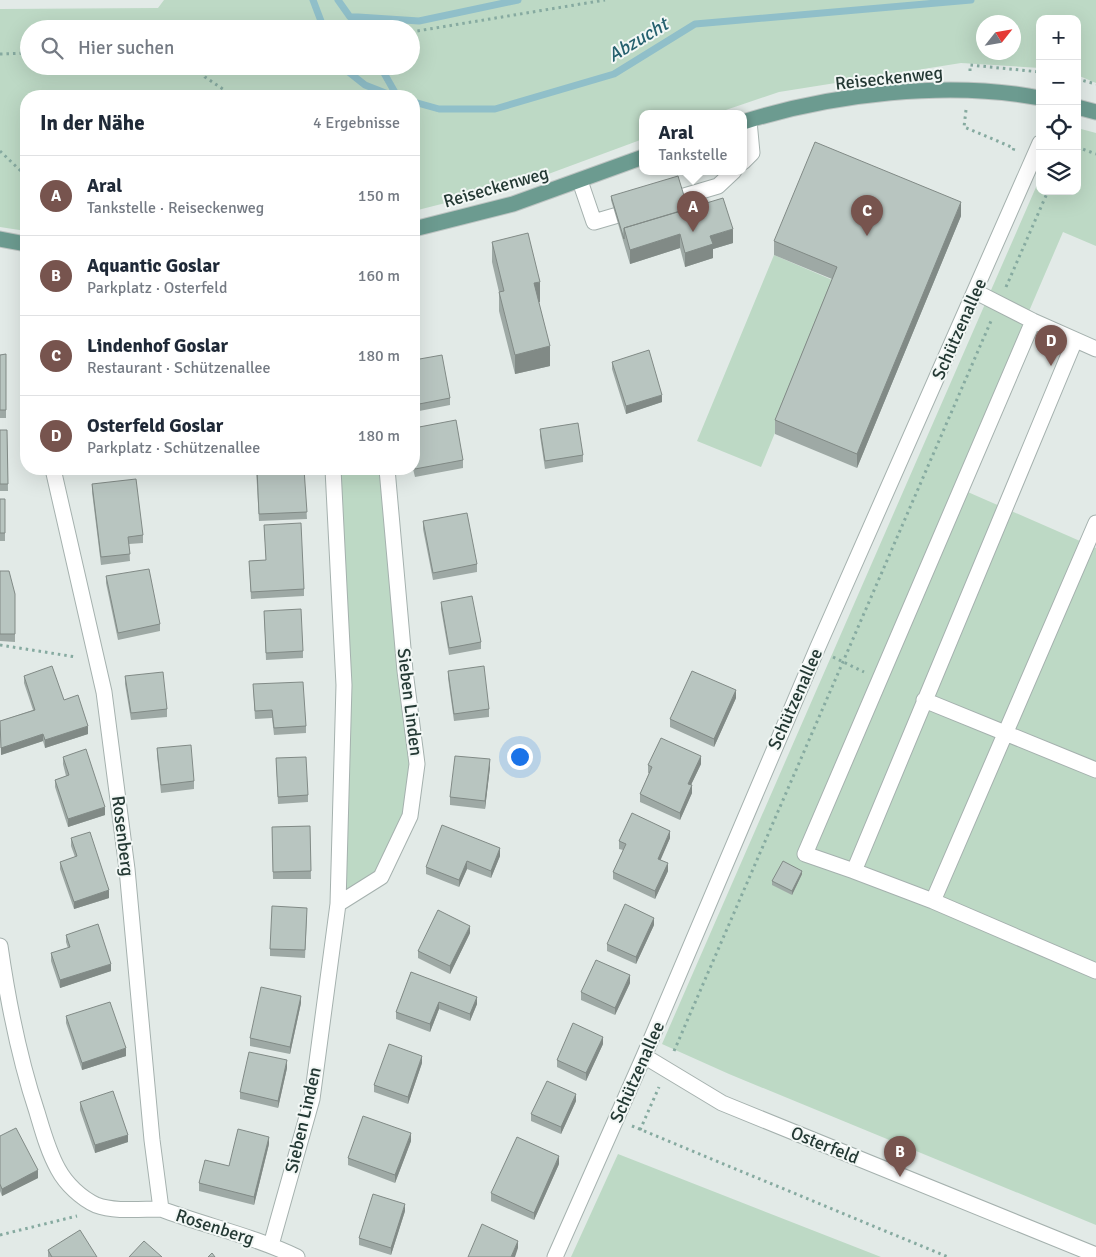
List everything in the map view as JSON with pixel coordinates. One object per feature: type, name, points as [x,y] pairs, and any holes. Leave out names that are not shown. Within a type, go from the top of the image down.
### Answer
[{"type":"main road","name":"Reiseckenweg","points":[[747,122],[830,102],[885,94],[969,90],[1010,92],[1036,97]]},
{"type":"main road","points":[[1081,108],[1096,112]]},
{"type":"main road","name":"Reiseckenweg","points":[[420,228],[491,210],[580,181],[639,159]]},
{"type":"main road","points":[[0,239],[20,243]]},
{"type":"street","points":[[747,127],[752,153],[747,158]]},
{"type":"street","name":"Schützenallee","points":[[555,1257],[644,1056],[747,810],[1037,150]]},
{"type":"street","points":[[580,181],[594,222],[718,186],[730,175]]},
{"type":"street","points":[[976,292],[1033,322],[1096,349]]},
{"type":"street","points":[[1033,322],[805,854],[933,901],[1096,971]]},
{"type":"street","points":[[854,871],[1074,340]]},
{"type":"street","name":"Rosenberg","points":[[54,475],[104,692],[127,869],[152,1140],[161,1209]]},
{"type":"street","name":"Sieben Linden","points":[[271,1245],[312,1100],[338,904],[344,685],[332,475]]},
{"type":"street","name":"Sieben Linden","points":[[338,904],[382,877],[410,816],[417,764],[405,672],[388,475]]},
{"type":"street","points":[[933,901],[1096,523]]},
{"type":"street","points":[[924,700],[1096,770]]},
{"type":"street","name":"Rosenberg","points":[[0,946],[13,1024],[25,1076],[48,1146],[59,1170],[73,1189],[97,1205],[112,1208],[161,1209],[195,1222],[271,1245],[297,1257]]},
{"type":"street","name":"Osterfeld","points":[[644,1056],[722,1104],[1096,1255]]},
{"type":"path","points":[[420,31],[605,0]]},
{"type":"path","points":[[0,54],[20,53]]},
{"type":"path","points":[[204,75],[224,90]]},
{"type":"path","points":[[1081,79],[1096,84]]},
{"type":"path","points":[[969,90],[964,127],[1014,148],[1009,163],[1028,170]]},
{"type":"path","points":[[1081,148],[1096,154]]},
{"type":"path","points":[[0,151],[20,170]]},
{"type":"path","points":[[640,1130],[1046,195]]},
{"type":"path","points":[[0,645],[96,661]]},
{"type":"path","points":[[616,1120],[948,1257]]},
{"type":"path","points":[[0,1235],[112,1208]]},
{"type":"green space","points":[[164,0],[1096,0],[1096,83],[1081,77],[1081,15],[1036,15],[1036,68],[961,63],[779,92],[726,110],[639,110],[639,140],[524,183],[420,209],[420,90],[20,90],[20,230],[0,227],[0,9],[158,8]]},
{"type":"green space","points":[[1081,129],[1096,133],[1096,246],[1063,232],[954,486],[1096,548],[1096,1225],[729,1074],[662,1044],[1036,187],[1036,195],[1081,195]]},
{"type":"green space","points":[[774,255],[837,282],[761,467],[697,441]]},
{"type":"green space","points":[[333,475],[388,475],[417,764],[410,816],[381,877],[338,904],[344,685]]},
{"type":"green space","points":[[618,1154],[881,1257],[571,1257]]},
{"type":"building","points":[[815,142],[961,202],[857,454],[775,420],[837,267],[774,241]]},
{"type":"building","points":[[678,176],[688,209],[624,228],[624,239],[611,196]]},
{"type":"building","points":[[723,198],[733,229],[710,236],[713,244],[685,253],[680,234],[630,250],[624,228]]},
{"type":"building","points":[[528,233],[540,282],[534,283],[550,346],[515,355],[499,292],[504,291],[492,242]]},
{"type":"building","points":[[649,350],[662,395],[626,406],[612,362]]},
{"type":"building","points":[[6,354],[6,410],[0,410],[0,355]]},
{"type":"building","points":[[442,355],[450,398],[420,404],[420,359]]},
{"type":"building","points":[[456,420],[463,460],[420,468],[420,427]]},
{"type":"building","points":[[578,423],[583,455],[545,461],[540,429]]},
{"type":"building","points":[[0,430],[7,430],[8,484],[0,484]]},
{"type":"building","points":[[257,475],[304,475],[307,512],[259,514]]},
{"type":"building","points":[[136,479],[143,535],[128,537],[130,554],[101,557],[92,484]]},
{"type":"building","points":[[0,499],[5,499],[5,533],[0,533]]},
{"type":"building","points":[[467,513],[477,564],[433,573],[423,521]]},
{"type":"building","points":[[301,523],[304,589],[251,592],[249,561],[266,560],[264,525]]},
{"type":"building","points":[[149,569],[160,624],[118,633],[106,576]]},
{"type":"building","points":[[0,571],[9,571],[15,594],[15,634],[0,634]]},
{"type":"building","points":[[472,596],[481,642],[449,648],[441,602]]},
{"type":"building","points":[[301,609],[303,651],[266,653],[264,611]]},
{"type":"building","points":[[52,666],[64,700],[78,695],[88,726],[45,740],[43,734],[1,748],[0,721],[35,710],[24,676]]},
{"type":"building","points":[[484,666],[489,709],[454,714],[448,671]]},
{"type":"building","points":[[692,671],[736,690],[714,739],[670,719]]},
{"type":"building","points":[[163,672],[167,709],[131,713],[125,676]]},
{"type":"building","points":[[303,682],[306,726],[274,728],[272,710],[255,711],[253,684]]},
{"type":"building","points":[[661,738],[701,756],[688,784],[692,785],[680,813],[640,794],[652,767],[648,765]]},
{"type":"building","points":[[191,745],[194,781],[161,785],[157,748]]},
{"type":"building","points":[[86,749],[105,807],[68,819],[55,780],[69,775],[63,757]]},
{"type":"building","points":[[455,756],[490,759],[485,801],[450,797]]},
{"type":"building","points":[[306,757],[308,795],[278,797],[276,758]]},
{"type":"building","points":[[632,813],[670,831],[658,859],[668,863],[655,891],[613,872],[626,844],[619,841]]},
{"type":"building","points":[[442,825],[500,848],[491,871],[467,861],[459,880],[426,867]]},
{"type":"building","points":[[310,826],[311,871],[273,872],[272,827]]},
{"type":"building","points":[[90,832],[109,890],[74,902],[60,862],[77,856],[71,838]]},
{"type":"building","points":[[783,861],[802,871],[792,891],[772,881]]},
{"type":"building","points":[[625,904],[654,918],[636,957],[607,944]]},
{"type":"building","points":[[272,906],[307,908],[305,950],[270,949]]},
{"type":"building","points":[[438,910],[470,926],[450,966],[418,951]]},
{"type":"building","points":[[98,924],[111,964],[60,980],[51,953],[70,947],[66,935]]},
{"type":"building","points":[[596,960],[630,975],[615,1008],[581,992]]},
{"type":"building","points":[[411,972],[477,997],[470,1014],[439,1002],[430,1024],[396,1012]]},
{"type":"building","points":[[261,987],[301,996],[290,1047],[250,1038]]},
{"type":"building","points":[[110,1002],[126,1048],[82,1063],[66,1016]]},
{"type":"building","points":[[573,1023],[603,1037],[586,1073],[557,1060]]},
{"type":"building","points":[[389,1044],[422,1056],[408,1097],[374,1085]]},
{"type":"building","points":[[249,1052],[287,1060],[278,1101],[240,1092]]},
{"type":"building","points":[[547,1081],[576,1094],[561,1127],[531,1114]]},
{"type":"building","points":[[113,1091],[128,1135],[95,1145],[80,1102]]},
{"type":"building","points":[[363,1116],[411,1133],[395,1175],[348,1158]]},
{"type":"building","points":[[16,1128],[38,1170],[2,1189],[0,1184],[0,1136]]},
{"type":"building","points":[[238,1129],[269,1137],[254,1197],[199,1183],[205,1160],[229,1166]]},
{"type":"building","points":[[517,1137],[559,1156],[534,1213],[491,1193]]},
{"type":"building","points":[[373,1194],[405,1204],[391,1248],[359,1238]]},
{"type":"building","points":[[482,1224],[518,1241],[511,1257],[468,1257]]},
{"type":"building","points":[[80,1230],[97,1257],[52,1257],[48,1250]]},
{"type":"building","points":[[144,1241],[162,1257],[129,1257]]},
{"type":"waterway","name":"Abzucht","points":[[313,0],[321,20]]},
{"type":"waterway","points":[[338,0],[350,17],[358,17],[358,20]]},
{"type":"waterway","points":[[420,21],[518,0]]},
{"type":"waterway","name":"Abzucht","points":[[420,104],[439,109],[495,109],[614,74],[695,24],[971,0]]},
{"type":"waterway","points":[[358,17],[404,20]]},
{"type":"waterway","name":"Abzucht","points":[[352,75],[365,85],[378,90]]},
{"type":"waterway","points":[[385,75],[394,90]]},
{"type":"place","name":"Aral","points":[[693,232]]},
{"type":"place","name":"Lindenhof Goslar","points":[[867,236]]},
{"type":"place","name":"Osterfeld Goslar","points":[[1051,366]]},
{"type":"place","name":"Aquantic Goslar","points":[[900,1177]]}]
